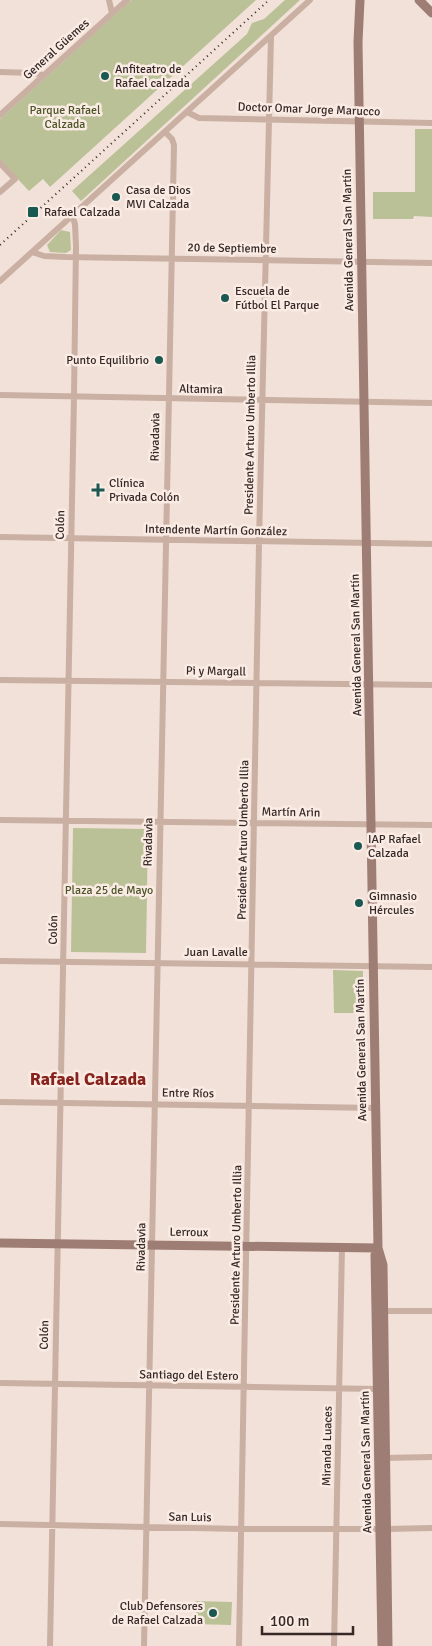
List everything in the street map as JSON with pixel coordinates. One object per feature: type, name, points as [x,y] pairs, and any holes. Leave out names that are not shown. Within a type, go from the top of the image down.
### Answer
[{"type":"main road","name":"Avenida General San Martín","points":[[354,0],[358,42]]},
{"type":"main road","name":"Avenida General San Martín","points":[[360,0],[358,42],[372,967],[378,1248],[382,1260],[384,1312],[382,1646]]},
{"type":"main road","points":[[419,0],[432,13]]},
{"type":"main road","name":"Lerroux","points":[[0,1242],[378,1248]]},
{"type":"main road","name":"Avenida General San Martín","points":[[378,1248],[375,1255],[377,1389],[382,1458]]},
{"type":"main road","name":"Avenida General San Martín","points":[[383,1529],[388,1646]]},
{"type":"street","points":[[109,0],[112,13]]},
{"type":"street","name":"General Güemes","points":[[1,112],[127,0]]},
{"type":"street","points":[[0,281],[310,0]]},
{"type":"street","name":"Presidente Arturo Umberto Illia","points":[[239,1646],[258,682],[259,542],[271,36]]},
{"type":"street","points":[[0,72],[43,75]]},
{"type":"street","name":"Doctor Omar Jorge Marucco","points":[[187,112],[199,118],[432,123]]},
{"type":"street","name":"Rivadavia","points":[[144,1646],[148,1527],[167,399],[174,145],[172,139],[165,132]]},
{"type":"street","points":[[0,164],[15,179],[0,192]]},
{"type":"street","name":"Colón","points":[[50,1646],[56,1244],[64,962],[74,397],[76,257],[75,224],[72,215]]},
{"type":"street","name":"20 de Septiembre","points":[[32,252],[44,256],[76,257],[432,263]]},
{"type":"street","name":"Altamira","points":[[0,395],[432,403]]},
{"type":"street","name":"Intendente Martín González","points":[[0,537],[367,545],[432,544]]},
{"type":"street","name":"Pi y Margall","points":[[0,680],[432,685]]},
{"type":"street","name":"Martín Arin","points":[[0,820],[432,825]]},
{"type":"street","name":"Juan Lavalle","points":[[0,961],[432,967]]},
{"type":"street","name":"Entre Ríos","points":[[0,1102],[375,1108]]},
{"type":"street","name":"Miranda Luaces","points":[[334,1646],[342,1247]]},
{"type":"street","points":[[384,1312],[432,1311]]},
{"type":"street","name":"Santiago del Estero","points":[[0,1383],[377,1389]]},
{"type":"street","points":[[382,1458],[432,1457]]},
{"type":"street","name":"San Luis","points":[[0,1524],[242,1529],[432,1528]]},
{"type":"green space","name":"Parque Rafael Calzada","points":[[131,0],[256,0],[50,187],[43,179],[29,191],[0,160],[0,119]]},
{"type":"green space","points":[[285,0],[300,0],[81,201],[72,191],[247,34],[252,23],[264,19]]},
{"type":"green space","points":[[415,129],[432,129],[432,217],[414,216],[413,219],[373,219],[373,192],[415,192]]},
{"type":"green space","points":[[61,230],[70,232],[71,250],[66,253],[50,252],[47,245]]},
{"type":"green space","name":"Plaza 25 de Mayo","points":[[73,828],[148,829],[146,953],[71,952]]},
{"type":"green space","points":[[333,970],[363,971],[363,1013],[334,1013]]},
{"type":"green space","name":"Club Defensores de Rafael Calzada","points":[[195,1601],[232,1602],[231,1625],[194,1624]]},
{"type":"railway","points":[[0,245],[269,0]]},
{"type":"place","name":"Anfiteatro de Rafael calzada","points":[[105,76]]},
{"type":"place","name":"Casa de Dios MVI Calzada","points":[[116,197]]},
{"type":"place","name":"Rafael Calzada","points":[[33,212]]},
{"type":"place","name":"Escuela de Fútbol El Parque","points":[[225,298]]},
{"type":"place","name":"Punto Equilibrio","points":[[159,360]]},
{"type":"place","name":"Clínica Privada Colón","points":[[98,490]]},
{"type":"place","name":"IAP Rafael Calzada","points":[[358,846]]},
{"type":"place","name":"Gimnasio Hércules","points":[[359,903]]},
{"type":"place","name":"Club Defensores de Rafael Calzada","points":[[213,1613]]},
{"type":"district","name":"Rafael Calzada","points":[[88,1079]]}]
